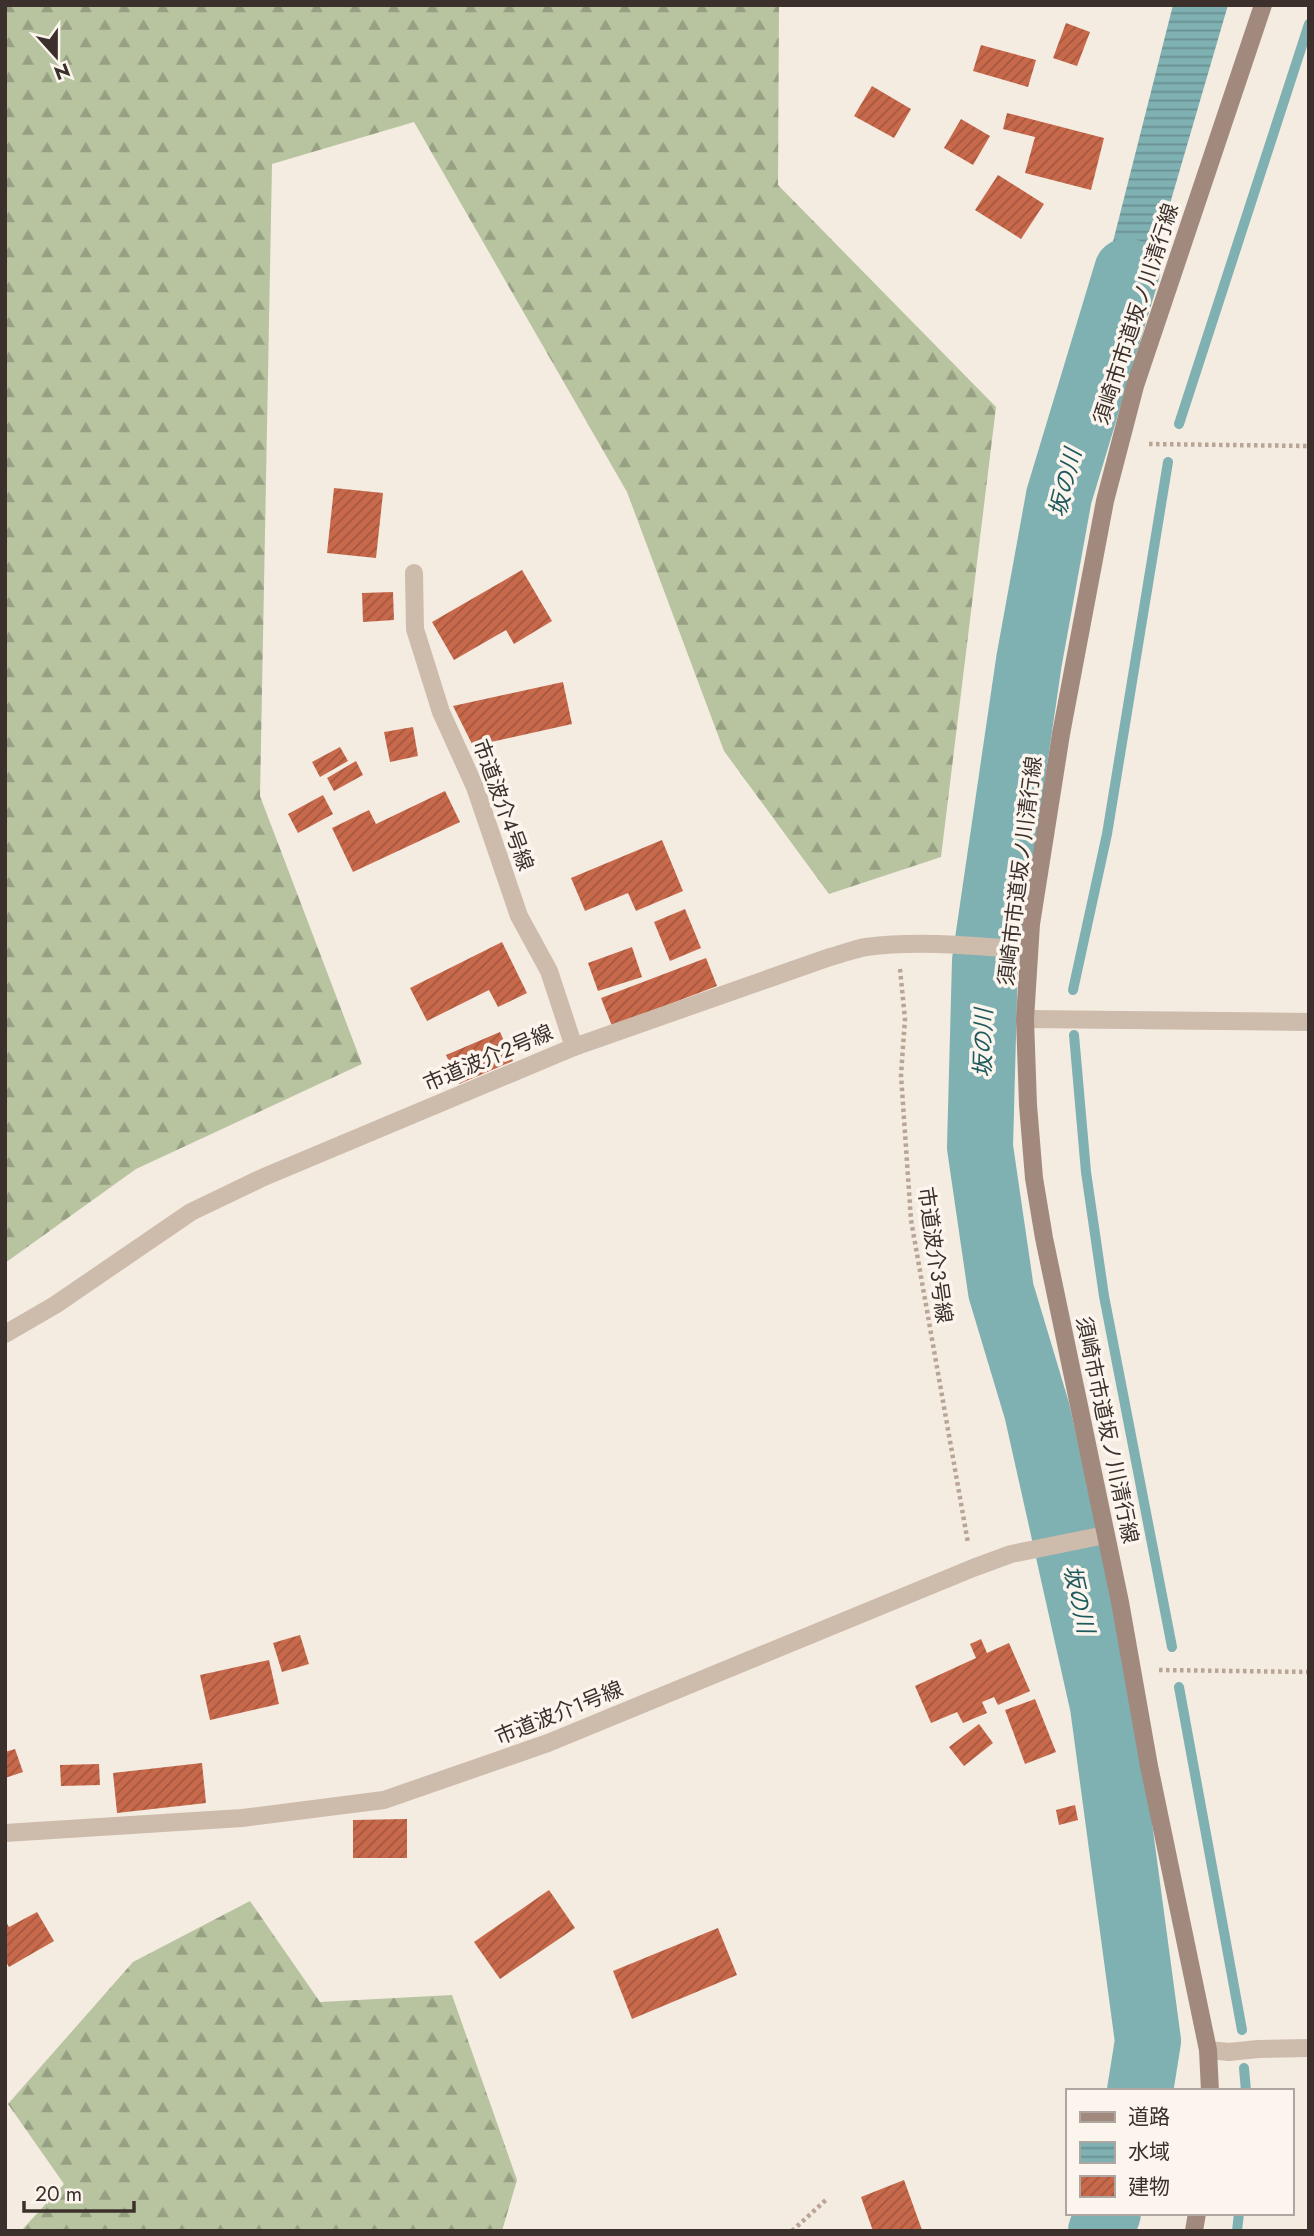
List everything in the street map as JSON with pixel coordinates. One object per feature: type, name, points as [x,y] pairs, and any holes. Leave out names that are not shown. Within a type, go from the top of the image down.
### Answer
[{"type":"street","name":"須崎市市道坂ノ川清行線","points":[[1210,2089],[1208,2050],[1034,1178],[1027,1105],[1020,949],[1105,501],[1119,442],[1143,360],[1263,5]]},
{"type":"street","name":"市道波介4号線","points":[[414,573],[415,629],[441,712],[470,776],[519,916],[549,971],[574,1047]]},
{"type":"street","name":"市道波介2号線","points":[[5,1334],[55,1304],[191,1212],[264,1177],[574,1047],[863,947],[950,945],[1020,949]]},
{"type":"street","points":[[1024,1019],[1309,1022]]},
{"type":"street","name":"市道波介1号線","points":[[5,1833],[242,1818],[384,1800],[548,1743],[1011,1554],[1105,1535]]},
{"type":"street","points":[[1208,2050],[1229,2052],[1309,2049]]},
{"type":"path","points":[[1119,442],[1309,446]]},
{"type":"path","name":"市道波介3号線","points":[[898,945],[905,1019],[901,1074],[911,1220],[973,1568]]},
{"type":"path","points":[[1131,1672],[1309,1672]]},
{"type":"path","points":[[792,2231],[828,2198]]},
{"type":"green space","points":[[5,5],[779,5],[778,185],[996,407],[941,857],[829,894],[724,751],[627,492],[414,122],[272,164],[260,796],[362,1064],[136,1169],[5,1263]]},
{"type":"green space","points":[[250,1901],[320,2002],[452,1995],[517,2180],[502,2231],[21,2231],[64,2184],[8,2104],[133,1962]]},
{"type":"water","points":[[1173,5],[1228,5],[1169,207],[1117,364],[1084,356]]},
{"type":"building","points":[[1066,23],[1090,32],[1077,66],[1053,58]]},
{"type":"building","points":[[981,45],[1036,60],[1028,87],[973,71]]},
{"type":"building","points":[[872,86],[911,109],[894,138],[854,116]]},
{"type":"building","points":[[1007,113],[1104,138],[1091,190],[1025,173],[1035,137],[1003,129]]},
{"type":"building","points":[[961,119],[990,136],[973,165],[944,148]]},
{"type":"building","points":[[998,175],[1044,204],[1021,239],[975,210]]},
{"type":"building","points":[[334,488],[383,493],[376,558],[327,553]]},
{"type":"building","points":[[522,570],[552,621],[514,644],[506,630],[454,660],[432,622]]},
{"type":"building","points":[[393,592],[394,620],[363,622],[362,593]]},
{"type":"building","points":[[563,682],[572,724],[473,746],[453,706]]},
{"type":"building","points":[[413,727],[418,756],[390,762],[384,732]]},
{"type":"building","points":[[340,747],[348,761],[320,777],[312,762]]},
{"type":"building","points":[[356,761],[363,775],[334,791],[327,778]]},
{"type":"building","points":[[445,791],[460,822],[353,872],[332,828],[369,810],[376,824]]},
{"type":"building","points":[[323,795],[333,814],[298,833],[288,814]]},
{"type":"building","points":[[662,840],[683,891],[636,911],[628,893],[585,911],[571,878]]},
{"type":"building","points":[[685,909],[701,948],[670,961],[654,922]]},
{"type":"building","points":[[502,942],[527,993],[498,1007],[489,990],[427,1021],[410,988]]},
{"type":"building","points":[[632,947],[642,977],[598,991],[588,963]]},
{"type":"building","points":[[706,958],[717,986],[612,1026],[601,998]]},
{"type":"building","points":[[500,1032],[513,1061],[459,1084],[446,1055]]},
{"type":"building","points":[[300,1635],[309,1664],[282,1672],[273,1643]]},
{"type":"building","points":[[981,1639],[987,1653],[1009,1643],[1030,1691],[998,1705],[994,1697],[982,1702],[987,1713],[963,1723],[957,1712],[931,1723],[915,1686],[976,1658],[970,1644]]},
{"type":"building","points":[[269,1660],[279,1704],[210,1720],[200,1675]]},
{"type":"building","points":[[1035,1699],[1056,1752],[1025,1764],[1005,1710]]},
{"type":"building","points":[[979,1724],[993,1743],[964,1766],[949,1747]]},
{"type":"building","points":[[15,1749],[23,1772],[5,1778],[5,1752]]},
{"type":"building","points":[[202,1763],[206,1803],[117,1813],[113,1773]]},
{"type":"building","points":[[99,1764],[100,1785],[61,1786],[60,1765]]},
{"type":"building","points":[[1075,1805],[1078,1820],[1059,1825],[1056,1810]]},
{"type":"building","points":[[407,1819],[407,1858],[353,1858],[353,1820]]},
{"type":"building","points":[[549,1890],[575,1928],[500,1979],[474,1942]]},
{"type":"building","points":[[37,1912],[54,1941],[9,1967],[5,1960],[5,1920],[9,1927]]},
{"type":"building","points":[[718,1928],[737,1975],[632,2019],[613,1971]]},
{"type":"building","points":[[904,2180],[922,2230],[873,2231],[861,2197]]},
{"type":"waterway","points":[[1179,424],[1309,24]]},
{"type":"waterway","name":"坂の川","points":[[1127,271],[1059,496],[1029,661],[985,961],[980,1147],[1001,1291],[1037,1411],[1103,1706],[1148,2041],[1140,2089]]},
{"type":"waterway","points":[[1073,990],[1107,834],[1168,462]]},
{"type":"waterway","points":[[1074,1035],[1086,1172],[1104,1296],[1172,1647]]},
{"type":"waterway","points":[[1179,1687],[1242,2030]]},
{"type":"waterway","points":[[1244,2068],[1246,2089]]},
{"type":"waterway","name":"坂の川","points":[[1101,2231],[1107,2215]]},
{"type":"waterway","points":[[1237,2231],[1239,2215]]}]
